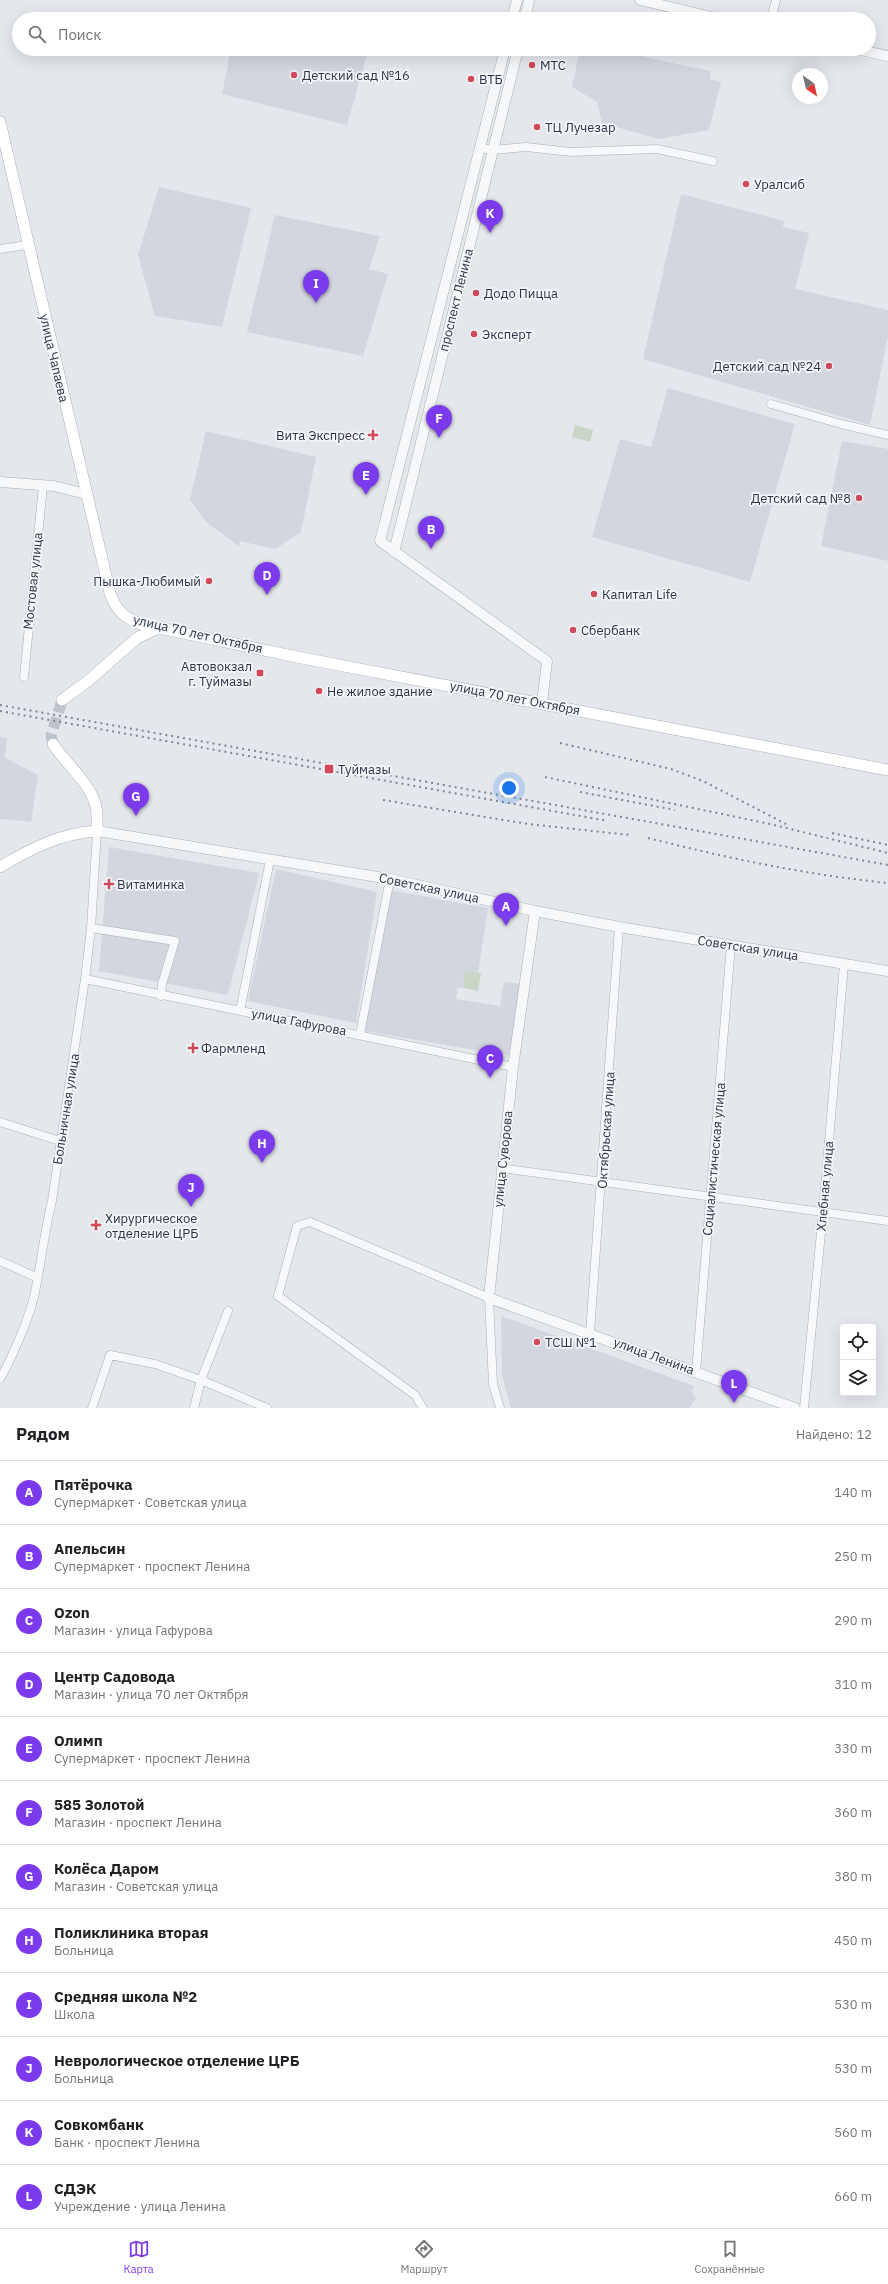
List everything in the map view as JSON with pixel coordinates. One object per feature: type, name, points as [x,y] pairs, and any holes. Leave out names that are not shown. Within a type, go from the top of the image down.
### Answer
[{"type":"main road","name":"улица Чапаева","points":[[0,122],[110,594]]},
{"type":"main road","name":"улица 70 лет Октября","points":[[110,594],[115,607],[124,616],[141,624],[297,657],[888,770]]},
{"type":"main road","points":[[62,700],[88,681],[138,638],[160,627]]},
{"type":"main road","points":[[53,744],[85,785],[95,802],[98,816],[97,831]]},
{"type":"main road","name":"Советская улица","points":[[0,867],[32,848],[77,832],[97,831]]},
{"type":"street","points":[[514,12],[517,0]]},
{"type":"street","points":[[526,12],[529,0]]},
{"type":"street","points":[[640,0],[691,12]]},
{"type":"street","points":[[773,12],[776,0]]},
{"type":"street","points":[[876,53],[888,56]]},
{"type":"street","name":"проспект Ленина","points":[[503,56],[380,541],[394,552],[516,56]]},
{"type":"street","points":[[480,148],[493,150],[526,147],[571,152],[656,149],[713,161]]},
{"type":"street","points":[[0,249],[28,245]]},
{"type":"street","points":[[771,404],[841,424],[888,435]]},
{"type":"street","points":[[0,482],[42,486],[86,494]]},
{"type":"street","name":"Мостовая улица","points":[[24,677],[42,486]]},
{"type":"street","points":[[394,552],[547,661],[542,704]]},
{"type":"street","name":"Советская улица","points":[[97,831],[390,879],[535,911],[620,927],[888,971]]},
{"type":"street","name":"Больничная улица","points":[[0,1379],[7,1368],[34,1297],[36,1277],[52,1201],[85,980],[91,928],[97,831]]},
{"type":"street","points":[[240,1010],[270,860]]},
{"type":"street","points":[[360,1034],[390,879]]},
{"type":"street","name":"улица Суворова","points":[[500,1408],[493,1384],[490,1298],[501,1168],[513,1067],[535,911]]},
{"type":"street","name":"Октябрьская улица","points":[[590,1333],[620,927]]},
{"type":"street","points":[[91,928],[175,941],[162,984],[161,996]]},
{"type":"street","name":"Социалистическая улица","points":[[696,1372],[712,1197],[731,945]]},
{"type":"street","name":"Хлебная улица","points":[[804,1408],[823,1212],[844,964]]},
{"type":"street","name":"улица Гафурова","points":[[85,980],[360,1034],[513,1067]]},
{"type":"street","points":[[0,1122],[60,1141]]},
{"type":"street","points":[[501,1168],[888,1221]]},
{"type":"street","points":[[423,1408],[415,1395],[278,1296],[297,1226],[310,1222],[490,1298]]},
{"type":"street","points":[[0,1261],[36,1277]]},
{"type":"street","name":"улица Ленина","points":[[490,1298],[795,1408]]},
{"type":"street","points":[[194,1408],[201,1380],[228,1311]]},
{"type":"street","points":[[92,1408],[110,1355],[155,1364],[201,1380],[267,1408]]},
{"type":"shaded area","name":"Детский сад №16","points":[[230,56],[367,56],[347,125],[222,94]]},
{"type":"shaded area","points":[[579,56],[640,56],[710,71],[710,79],[721,82],[709,130],[659,139],[602,123],[597,102],[572,87]]},
{"type":"shaded area","points":[[159,187],[251,208],[222,327],[155,316],[138,255]]},
{"type":"shaded area","points":[[681,194],[784,221],[783,227],[809,233],[795,289],[888,310],[888,336],[870,425],[643,359]]},
{"type":"shaded area","points":[[275,215],[380,236],[369,269],[388,274],[363,356],[247,332]]},
{"type":"shaded area","points":[[668,388],[795,424],[750,582],[592,537],[620,439],[651,447]]},
{"type":"shaded area","points":[[206,431],[316,457],[301,532],[275,549],[240,541],[239,546],[207,523],[190,500]]},
{"type":"shaded area","name":"Детский сад №8","points":[[842,441],[888,449],[888,561],[821,546]]},
{"type":"shaded area","points":[[0,737],[7,738],[5,758],[38,775],[31,822],[0,819]]},
{"type":"shaded area","points":[[109,847],[259,873],[228,995],[99,971]]},
{"type":"shaded area","points":[[276,869],[377,892],[356,1023],[248,1001]]},
{"type":"shaded area","points":[[390,890],[488,908],[478,973],[465,971],[463,988],[458,988],[456,999],[500,1006],[504,982],[521,984],[510,1056],[365,1031]]},
{"type":"shaded area","name":"ТСШ №1","points":[[501,1316],[694,1386],[692,1392],[696,1399],[689,1408],[511,1408],[502,1376]]},
{"type":"green space","points":[[575,425],[593,430],[590,442],[572,437]]},
{"type":"green space","points":[[465,971],[481,973],[478,991],[463,988]]},
{"type":"tunnel","points":[[53,744],[51,736],[62,700]]},
{"type":"railway","points":[[0,705],[888,865]]},
{"type":"railway","points":[[0,711],[608,821]]},
{"type":"railway","points":[[560,743],[671,769],[703,781],[786,824]]},
{"type":"railway","points":[[545,777],[770,824],[888,853]]},
{"type":"railway","points":[[580,792],[675,810]]},
{"type":"railway","points":[[383,800],[528,824],[630,835]]},
{"type":"railway","points":[[832,833],[888,845]]},
{"type":"railway","points":[[648,838],[797,871],[888,883]]},
{"type":"place","name":"МТС","points":[[532,65]]},
{"type":"place","name":"Детский сад №16","points":[[294,75]]},
{"type":"place","name":"ВТБ","points":[[471,79]]},
{"type":"place","name":"ТЦ Лучезар","points":[[537,127]]},
{"type":"place","name":"Уралсиб","points":[[746,184]]},
{"type":"place","name":"Совкомбанк","points":[[490,233]]},
{"type":"place","name":"Додо Пицца","points":[[476,293]]},
{"type":"place","name":"Средняя школа №2","points":[[316,303]]},
{"type":"place","name":"Эксперт","points":[[474,334]]},
{"type":"place","name":"Детский сад №24","points":[[829,366]]},
{"type":"place","name":"Вита Экспресс","points":[[373,435]]},
{"type":"place","name":"585 Золотой","points":[[439,438]]},
{"type":"place","name":"Олимп","points":[[366,495]]},
{"type":"place","name":"Детский сад №8","points":[[859,498]]},
{"type":"place","name":"Апельсин","points":[[431,549]]},
{"type":"place","name":"Пышка-Любимый","points":[[209,581]]},
{"type":"place","name":"Капитал Life","points":[[594,594]]},
{"type":"place","name":"Центр Садовода","points":[[267,595]]},
{"type":"place","name":"Сбербанк","points":[[573,630]]},
{"type":"place","name":"Автовокзал г. Туймазы","points":[[260,673]]},
{"type":"place","name":"Не жилое здание","points":[[319,691]]},
{"type":"place","name":"Туймазы","points":[[329,769]]},
{"type":"place","name":"Колёса Даром","points":[[136,816]]},
{"type":"place","name":"Витаминка","points":[[109,884]]},
{"type":"place","name":"Пятёрочка","points":[[506,926]]},
{"type":"place","name":"Фармленд","points":[[193,1048]]},
{"type":"place","name":"Ozon","points":[[490,1078]]},
{"type":"place","name":"Поликлиника вторая","points":[[262,1163]]},
{"type":"place","name":"Неврологическое отделение ЦРБ","points":[[191,1207]]},
{"type":"place","name":"Хирургическое отделение ЦРБ","points":[[96,1225]]},
{"type":"place","name":"ТСШ №1","points":[[537,1342]]},
{"type":"place","name":"СДЭК","points":[[734,1403]]}]
